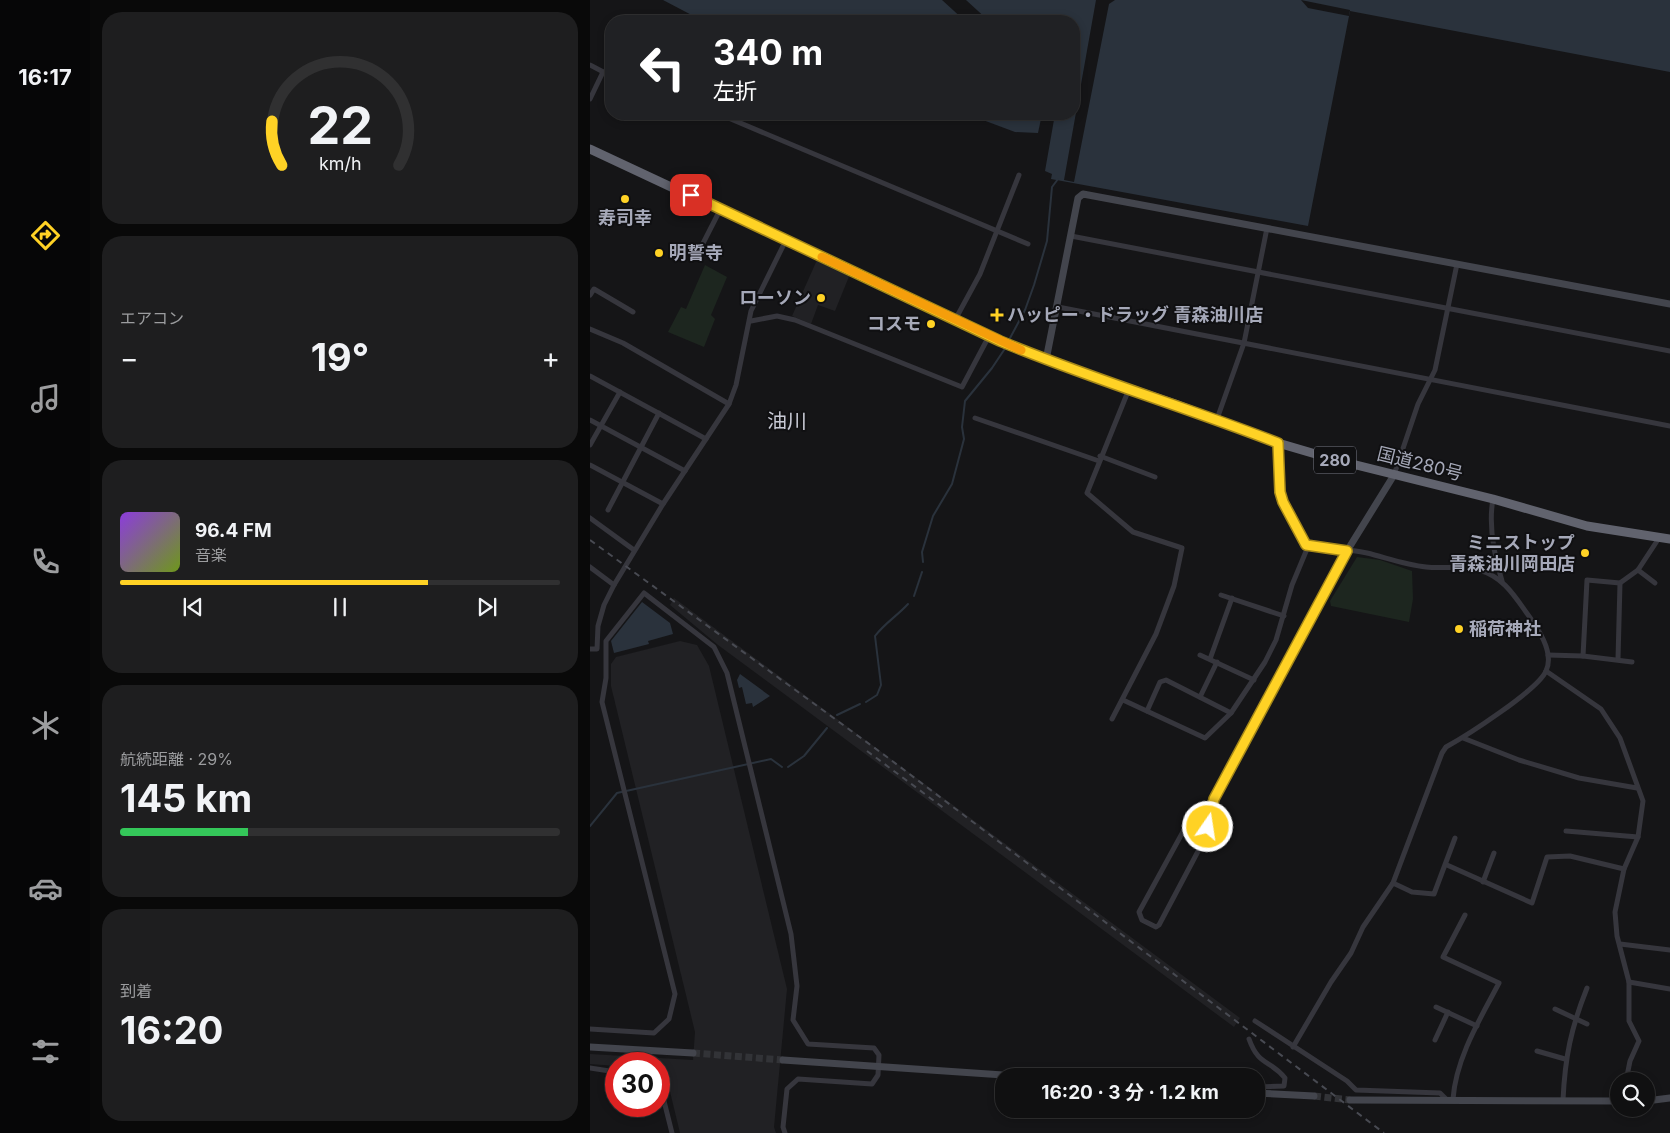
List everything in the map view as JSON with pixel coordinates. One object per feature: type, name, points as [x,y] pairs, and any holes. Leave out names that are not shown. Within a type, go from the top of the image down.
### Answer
[{"type":"highway","name":"国道280号","points":[[590,149],[989,336],[1046,360],[1217,419],[1278,443],[1394,475],[1493,499],[1587,526],[1670,539]]},
{"type":"street","points":[[590,65],[603,72],[590,99]]},
{"type":"street","points":[[733,120],[1028,244]]},
{"type":"street","points":[[955,320],[980,274],[1019,175]]},
{"type":"street","points":[[1046,360],[1058,307],[1078,198],[1088,193],[1670,304]]},
{"type":"street","points":[[695,259],[720,209]]},
{"type":"street","points":[[1217,419],[1244,343],[1267,228]]},
{"type":"street","points":[[1071,236],[1670,351]]},
{"type":"street","points":[[590,649],[597,649],[598,626],[604,605],[634,550],[729,404],[736,385],[751,321],[751,311],[786,240]]},
{"type":"street","points":[[1214,799],[1185,828],[1138,912],[1142,920],[1156,927],[1159,925],[1204,840],[1214,799],[1347,551],[1394,475],[1418,404],[1431,378],[1458,264]]},
{"type":"street","points":[[590,295],[594,289],[633,312]]},
{"type":"street","points":[[1058,307],[1670,426]]},
{"type":"street","points":[[751,321],[776,316],[795,320],[962,388],[989,336]]},
{"type":"street","points":[[590,329],[624,343],[729,404]]},
{"type":"street","points":[[590,376],[706,439]]},
{"type":"street","points":[[1112,720],[1158,627],[1174,586],[1182,548],[1133,532],[1087,493],[1129,389]]},
{"type":"street","points":[[590,445],[620,392]]},
{"type":"street","points":[[608,510],[659,413]]},
{"type":"street","points":[[975,418],[1155,477]]},
{"type":"street","points":[[590,420],[685,471]]},
{"type":"street","points":[[1123,700],[1205,738],[1231,713],[1254,680],[1276,640],[1306,545],[1283,502],[1280,492],[1278,443]]},
{"type":"street","points":[[590,465],[663,504]]},
{"type":"street","points":[[1293,1047],[1331,982],[1351,953],[1363,927],[1393,883],[1442,753],[1446,747],[1463,738],[1512,703],[1546,671],[1548,655],[1541,634],[1502,581],[1494,557],[1490,516],[1493,499]]},
{"type":"street","points":[[590,518],[634,550]]},
{"type":"street","points":[[1583,656],[1587,580],[1620,583],[1638,570],[1649,557],[1659,538]]},
{"type":"street","points":[[1306,545],[1365,553],[1427,568],[1479,570],[1502,581]]},
{"type":"street","points":[[590,567],[614,586]]},
{"type":"street","points":[[1638,570],[1655,583]]},
{"type":"street","points":[[1618,659],[1620,583]]},
{"type":"street","points":[[590,1029],[654,1033],[669,1019],[675,994],[602,702],[606,678],[606,641],[644,593],[714,647],[727,673],[791,934],[796,986],[793,1020],[808,1044],[874,1048],[879,1055],[876,1081],[872,1084],[798,1079],[787,1089],[784,1133]]},
{"type":"street","points":[[1221,595],[1284,616]]},
{"type":"street","points":[[1210,659],[1232,598]]},
{"type":"street","points":[[1200,654],[1254,680]]},
{"type":"street","points":[[1548,655],[1583,656],[1632,662]]},
{"type":"street","points":[[1200,697],[1217,662]]},
{"type":"street","points":[[1546,671],[1601,709],[1620,738],[1643,806],[1638,837],[1624,869],[1615,912],[1629,982],[1629,1021],[1639,1041],[1630,1061],[1628,1072]]},
{"type":"street","points":[[1148,711],[1160,682],[1166,680],[1231,713]]},
{"type":"street","points":[[1463,738],[1519,760],[1579,778],[1637,788]]},
{"type":"street","points":[[1566,831],[1638,837]]},
{"type":"street","points":[[1393,883],[1412,892],[1434,894],[1456,838]]},
{"type":"street","points":[[1483,882],[1494,853]]},
{"type":"street","points":[[1447,865],[1532,903],[1547,857],[1570,856],[1624,869]]},
{"type":"street","points":[[1449,1099],[1459,1066],[1499,983],[1443,957],[1465,915]]},
{"type":"street","points":[[1620,944],[1670,950]]},
{"type":"street","points":[[1629,982],[1670,989]]},
{"type":"street","points":[[1563,1100],[1565,1059],[1575,1018],[1587,988]]},
{"type":"street","points":[[1436,1007],[1477,1026]]},
{"type":"street","points":[[1555,1009],[1587,1024]]},
{"type":"street","points":[[1435,1040],[1448,1012]]},
{"type":"street","points":[[1255,1021],[1347,1081],[1356,1090],[1440,1092],[1449,1099]]},
{"type":"street","points":[[1249,1039],[1253,1051],[1262,1061],[1278,1069],[1285,1078],[1284,1086],[1265,1087]]},
{"type":"street","points":[[590,1047],[693,1053]]},
{"type":"street","points":[[1537,1052],[1565,1059]]},
{"type":"street","points":[[783,1060],[995,1074]]},
{"type":"street","points":[[590,1068],[605,1070]]},
{"type":"street","points":[[1265,1093],[1314,1096]]},
{"type":"street","points":[[1655,1100],[1670,1098]]},
{"type":"street","points":[[1350,1100],[1610,1099]]},
{"type":"street","points":[[668,1117],[672,1133]]},
{"type":"shaded area","points":[[663,0],[1670,0],[1670,72],[1350,11],[1308,226],[1051,179],[1052,174],[1045,171],[1054,120],[1080,120],[1080,15],[692,15]]},
{"type":"shaded area","points":[[983,120],[1041,120],[1038,133],[1015,132]]},
{"type":"shaded area","points":[[817,260],[850,274],[835,311],[818,305],[811,324],[792,316]]},
{"type":"shaded area","points":[[705,265],[727,277],[711,315],[715,319],[704,347],[668,332],[681,307],[686,309]]},
{"type":"shaded area","points":[[1357,557],[1380,560],[1412,571],[1413,599],[1409,622],[1331,606],[1330,601]]},
{"type":"shaded area","points":[[674,598],[1240,1018],[1234,1027],[718,645],[670,605]]},
{"type":"shaded area","points":[[642,602],[670,623],[673,634],[648,641],[649,644],[614,653],[611,641]]},
{"type":"shaded area","points":[[680,641],[697,645],[709,666],[787,989],[774,1127],[776,1133],[680,1133],[670,1092],[670,1059],[693,1060],[695,1032],[611,686],[611,664],[616,657]]},
{"type":"shaded area","points":[[740,674],[770,696],[753,707],[752,703],[746,704],[742,687],[739,688],[737,680]]},
{"type":"shaded area","points":[[590,1054],[605,1055],[605,1065],[590,1064]]},
{"type":"pier","points":[[942,0],[966,0],[982,15],[958,15]]},
{"type":"pier","points":[[1096,0],[1115,0],[1109,4],[1074,182],[1064,180],[1075,120],[1080,120],[1080,90]]},
{"type":"pier","points":[[1301,0],[1350,10],[1349,16],[1308,8]]},
{"type":"waterway","points":[[1009,340],[1025,310],[1034,285],[1047,241],[1052,187],[1058,179]]},
{"type":"waterway","points":[[923,562],[922,552],[933,516],[952,484],[964,439],[962,427],[965,401],[992,368],[1006,347]]},
{"type":"waterway","points":[[914,596],[922,572]]},
{"type":"waterway","points":[[866,702],[877,695],[881,685],[875,636],[908,604]]},
{"type":"waterway","points":[[837,715],[860,704]]},
{"type":"waterway","points":[[788,767],[804,756],[827,728]]},
{"type":"waterway","points":[[590,826],[617,793],[771,759],[782,767]]},
{"type":"tunnel","points":[[693,1053],[783,1060]]},
{"type":"tunnel","points":[[1314,1096],[1350,1100]]},
{"type":"railway","points":[[590,540],[887,757],[1384,1133]]},
{"type":"railway","points":[[867,751],[945,809]]},
{"type":"slow traffic","points":[[822,257],[1021,350]]},
{"type":"place","name":"寿司幸","points":[[625,199]]},
{"type":"place","name":"明誓寺","points":[[659,253]]},
{"type":"place","name":"ローソン","points":[[821,298]]},
{"type":"place","name":"ハッピー・ドラッグ 青森油川店","points":[[997,315]]},
{"type":"place","name":"コスモ","points":[[931,324]]},
{"type":"place","name":"ミニストップ 青森油川岡田店","points":[[1585,553]]},
{"type":"place","name":"稲荷神社","points":[[1459,629]]},
{"type":"district","name":"油川","points":[[787,421]]},
{"type":"route","points":[[691,195],[1000,341],[1046,360],[1217,419],[1278,443],[1280,492],[1283,502],[1306,545],[1347,551],[1214,799],[1208,827]]}]
